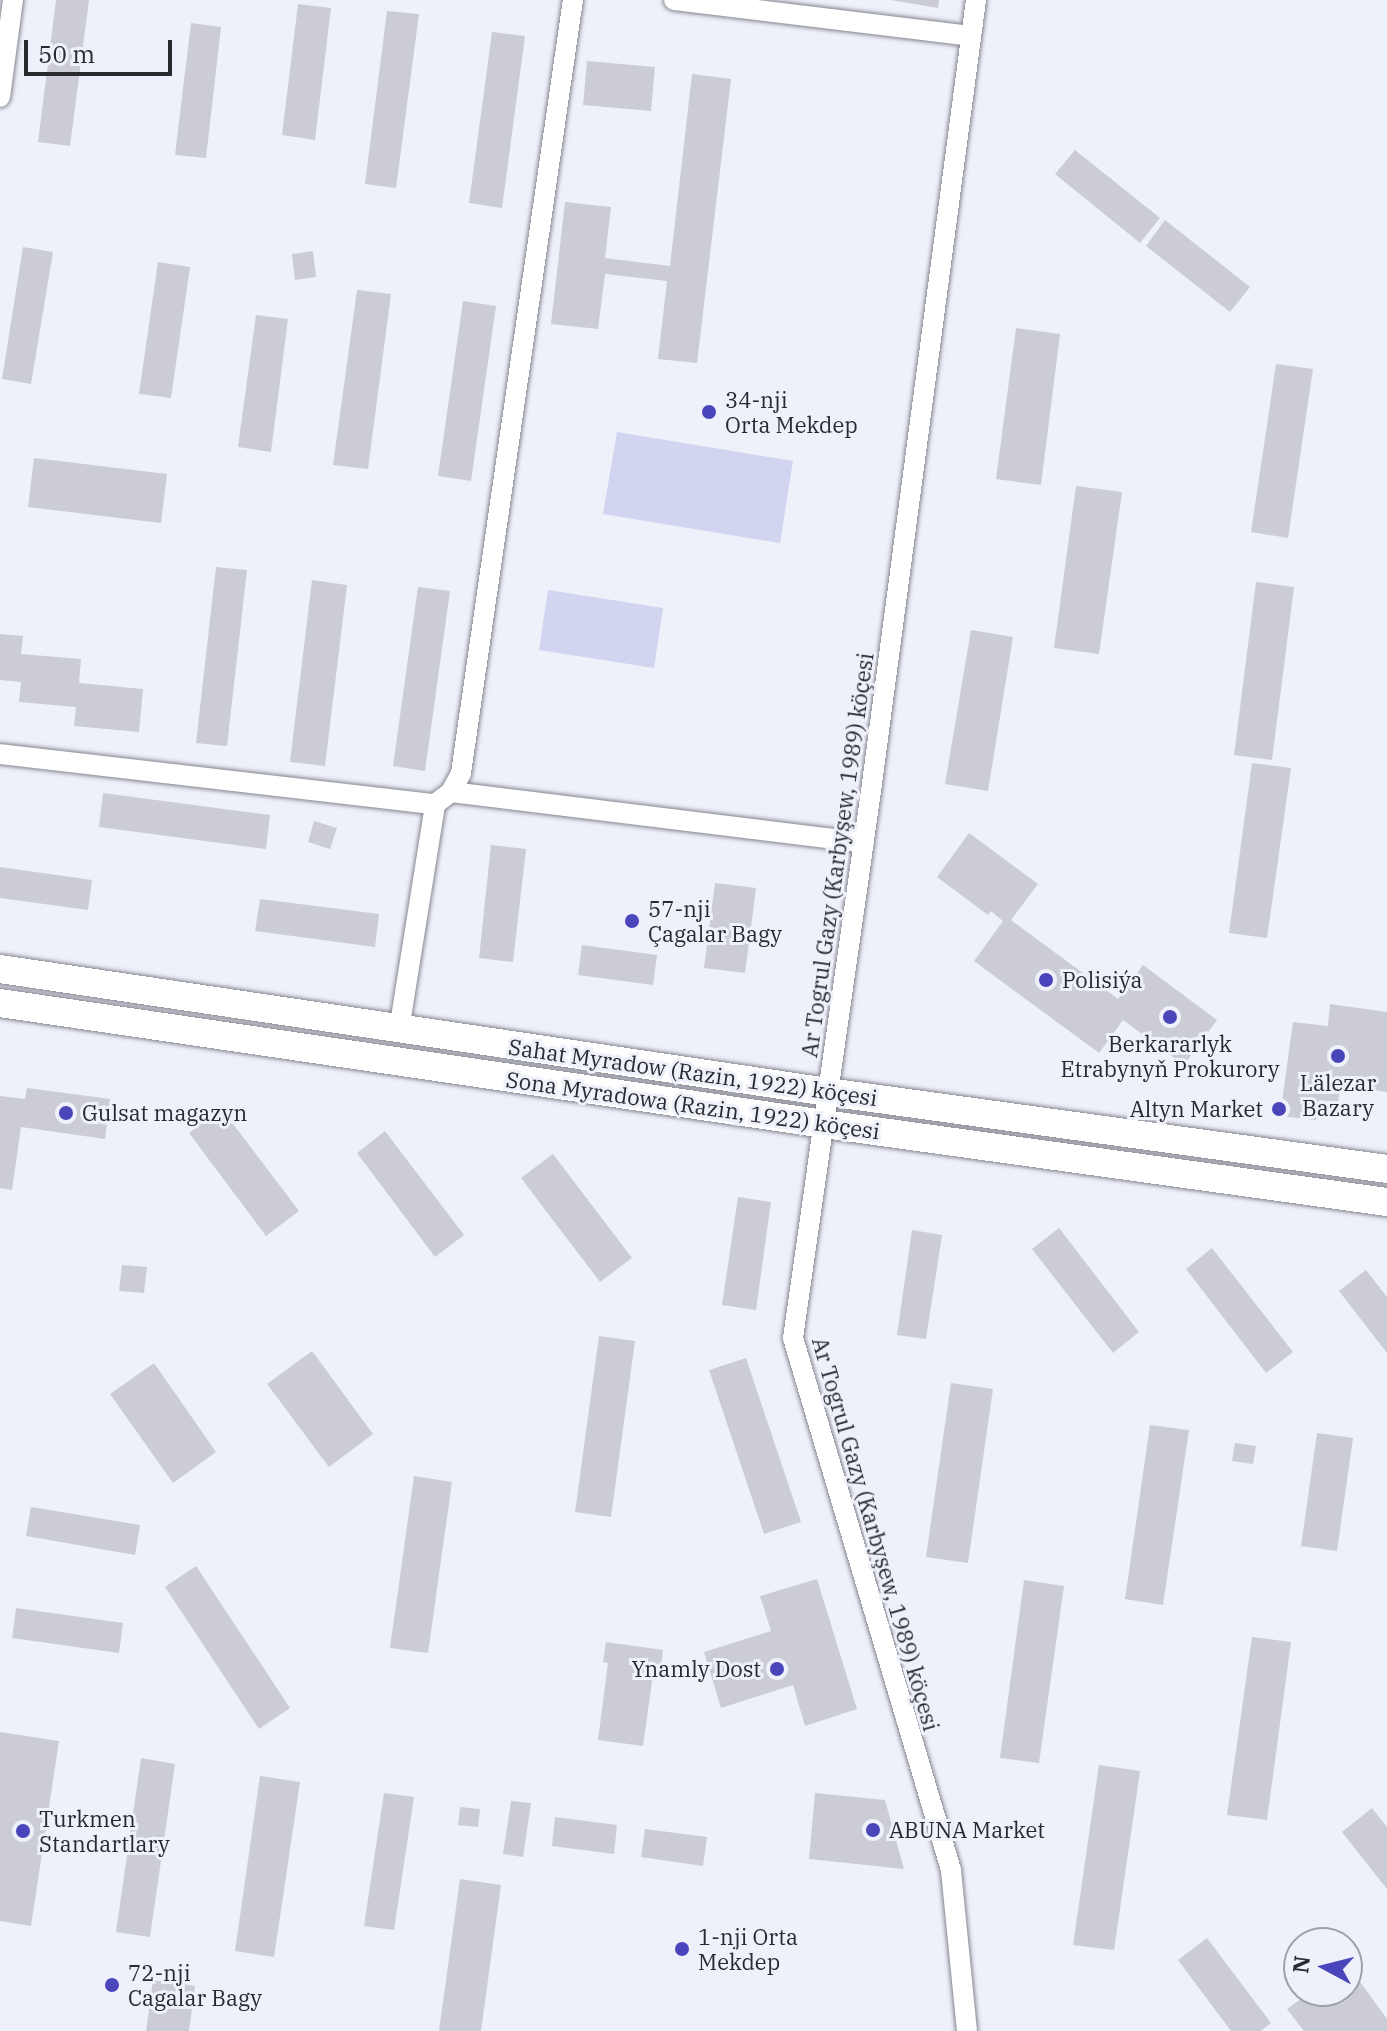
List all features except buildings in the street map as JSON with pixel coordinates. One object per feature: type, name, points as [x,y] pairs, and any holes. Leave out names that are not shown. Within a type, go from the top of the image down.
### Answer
[{"type":"main road","name":"Sahat Myradow (Razin, 1922) köçesi","points":[[0,969],[828,1092],[1387,1169]]},
{"type":"main road","name":"Sona Myradowa (Razin, 1922) köçesi","points":[[7,1009],[1387,1202]]},
{"type":"street","points":[[0,97],[13,0]]},
{"type":"street","points":[[399,1030],[443,798],[461,773],[573,0]]},
{"type":"street","points":[[674,0],[971,36]]},
{"type":"street","name":"Ar Togrul Gazy (Karbyşew, 1989) köçesi","points":[[967,2031],[951,1870],[793,1338],[864,843],[976,0]]},
{"type":"street","points":[[0,754],[864,843]]},
{"type":"shaded area","points":[[617,432],[793,461],[780,543],[603,514]]},
{"type":"shaded area","points":[[548,590],[663,608],[654,668],[539,650]]},
{"type":"place","name":"34-nji Orta Mekdep","points":[[709,412]]},
{"type":"place","name":"57-nji Çagalar Bagy","points":[[632,921]]},
{"type":"place","name":"Polisiýa","points":[[1046,980]]},
{"type":"place","name":"Berkararlyk Etrabynyň Prokurory","points":[[1170,1017]]},
{"type":"place","name":"Lälezar Bazary","points":[[1338,1056]]},
{"type":"place","name":"Altyn Market","points":[[1279,1109]]},
{"type":"place","name":"Gulsat magazyn","points":[[66,1113]]},
{"type":"place","name":"Ynamly Dost","points":[[777,1669]]},
{"type":"place","name":"ABUNA Market","points":[[873,1830]]},
{"type":"place","name":"Turkmen Standartlary","points":[[23,1831]]},
{"type":"place","name":"1-nji Orta Mekdep","points":[[682,1949]]},
{"type":"place","name":"72-nji Cagalar Bagy","points":[[112,1985]]}]
